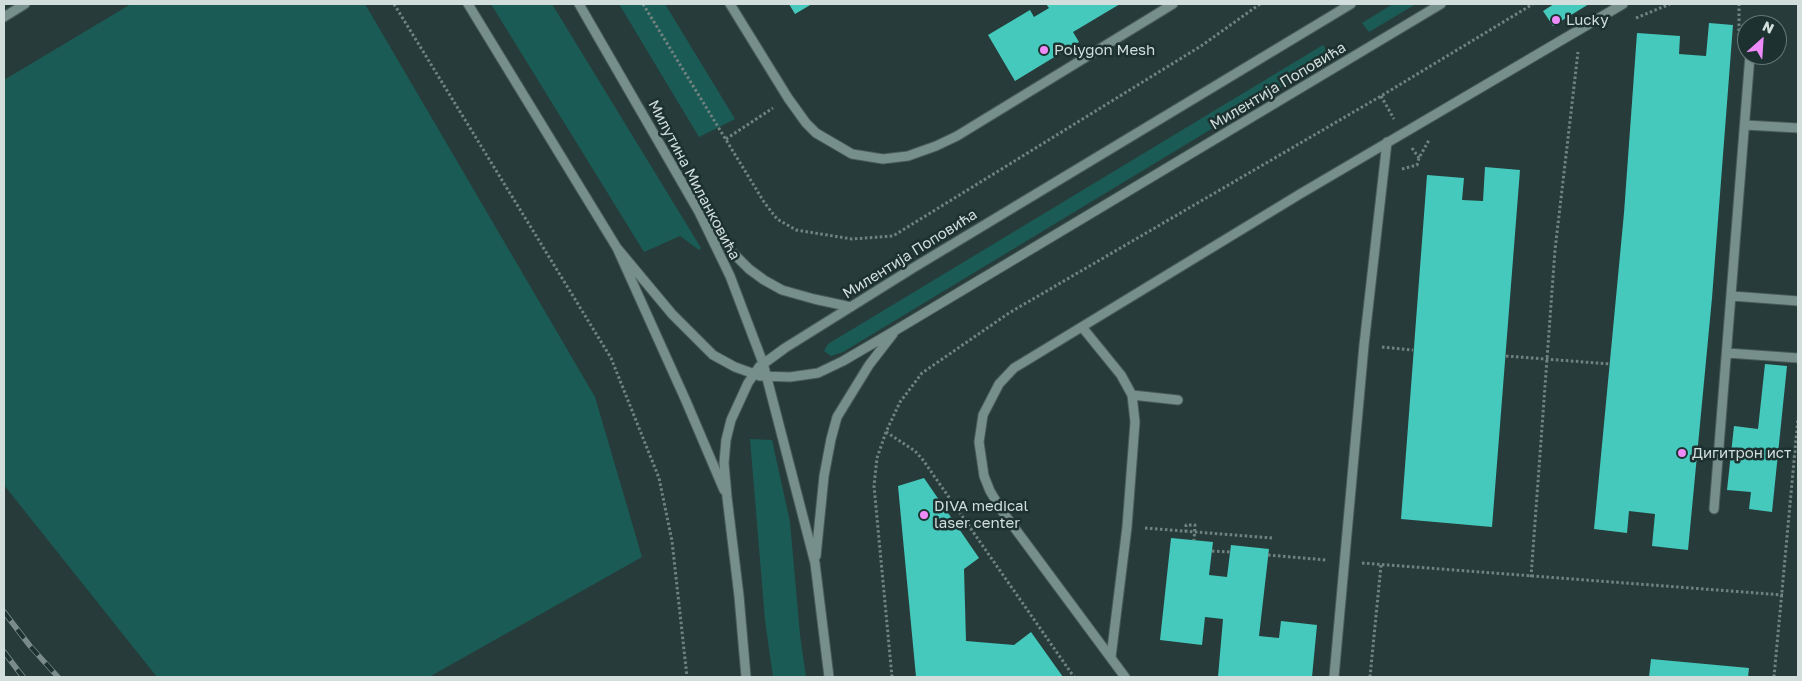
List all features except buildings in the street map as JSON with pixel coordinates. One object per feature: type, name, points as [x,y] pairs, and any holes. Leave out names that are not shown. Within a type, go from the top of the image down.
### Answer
[{"type":"street","points":[[4,17],[25,4]]},
{"type":"street","points":[[468,4],[616,248],[686,401],[727,497]]},
{"type":"street","name":"Милутина Миланковића","points":[[579,4],[699,212],[730,276],[767,377]]},
{"type":"street","points":[[730,4],[788,98],[806,123],[816,133],[852,154],[883,159],[908,156],[957,136],[1173,4]]},
{"type":"street","name":"Милентија Поповића","points":[[746,677],[724,463],[726,440],[740,399],[754,374],[763,363],[851,307],[1351,4]]},
{"type":"street","name":"Милентија Поповића","points":[[896,330],[1441,4]]},
{"type":"street","points":[[1125,677],[1002,511],[990,491],[984,476],[979,442],[983,415],[998,384],[1014,368],[1387,142],[1622,4]]},
{"type":"street","points":[[1714,509],[1728,352],[1749,65]]},
{"type":"street","points":[[1745,125],[1798,128]]},
{"type":"street","points":[[1334,677],[1364,345],[1387,142]]},
{"type":"street","points":[[699,212],[729,249],[749,269],[764,280],[782,290],[851,307]]},
{"type":"street","points":[[616,248],[672,314],[713,355],[735,367],[754,374],[767,377],[792,377],[818,373],[843,361],[896,330]]},
{"type":"street","points":[[1732,296],[1798,301]]},
{"type":"street","points":[[1082,327],[1121,375],[1132,395],[1135,422],[1127,527],[1111,657]]},
{"type":"street","points":[[815,562],[824,476],[837,417],[869,365],[896,330]]},
{"type":"street","points":[[1728,352],[1798,358]]},
{"type":"street","points":[[767,377],[815,562],[829,677]]},
{"type":"street","points":[[1132,395],[1178,400]]},
{"type":"path","points":[[394,4],[611,358],[659,478],[672,541],[687,677]]},
{"type":"path","points":[[643,4],[764,202],[777,219],[796,230],[852,240],[893,236],[1201,46],[1260,4]]},
{"type":"path","points":[[892,677],[874,486],[877,458],[886,432],[900,402],[922,373],[1009,312],[1381,96],[1533,4]]},
{"type":"path","points":[[1531,577],[1546,360],[1556,250],[1579,49]]},
{"type":"path","points":[[726,139],[788,98]]},
{"type":"path","points":[[1364,345],[1414,350]]},
{"type":"path","points":[[1506,356],[1610,364]]},
{"type":"path","points":[[1774,677],[1798,418]]},
{"type":"path","points":[[886,432],[915,451],[923,460],[1074,677]]},
{"type":"path","points":[[1792,481],[1798,482]]},
{"type":"path","points":[[1186,532],[1186,525],[1195,524],[1194,540]]},
{"type":"path","points":[[1127,527],[1272,538]]},
{"type":"path","points":[[1212,551],[1230,552]]},
{"type":"path","points":[[1370,677],[1381,565],[1783,594]]},
{"type":"green space","points":[[131,4],[365,4],[595,397],[642,557],[429,677],[157,677],[4,485],[4,80]]},
{"type":"green space","points":[[491,4],[552,4],[701,248],[699,250],[680,236],[644,252]]},
{"type":"green space","points":[[619,4],[665,4],[735,119],[699,137]]},
{"type":"green space","points":[[1393,4],[1416,4],[1369,32],[1362,23]]},
{"type":"green space","points":[[1323,45],[1332,56],[843,352],[831,356],[824,351],[828,344]]},
{"type":"green space","points":[[750,439],[772,440],[790,522],[800,635],[806,677],[773,677],[765,620]]},
{"type":"railway","points":[[4,612],[30,646],[58,677]]},
{"type":"railway","points":[[4,652],[23,677]]},
{"type":"place","name":"Lucky","points":[[1556,20]]},
{"type":"place","name":"Polygon Mesh","points":[[1044,50]]},
{"type":"place","name":"Дигитрон ист","points":[[1682,453]]},
{"type":"place","name":"DIVA medical laser center","points":[[924,515]]}]
